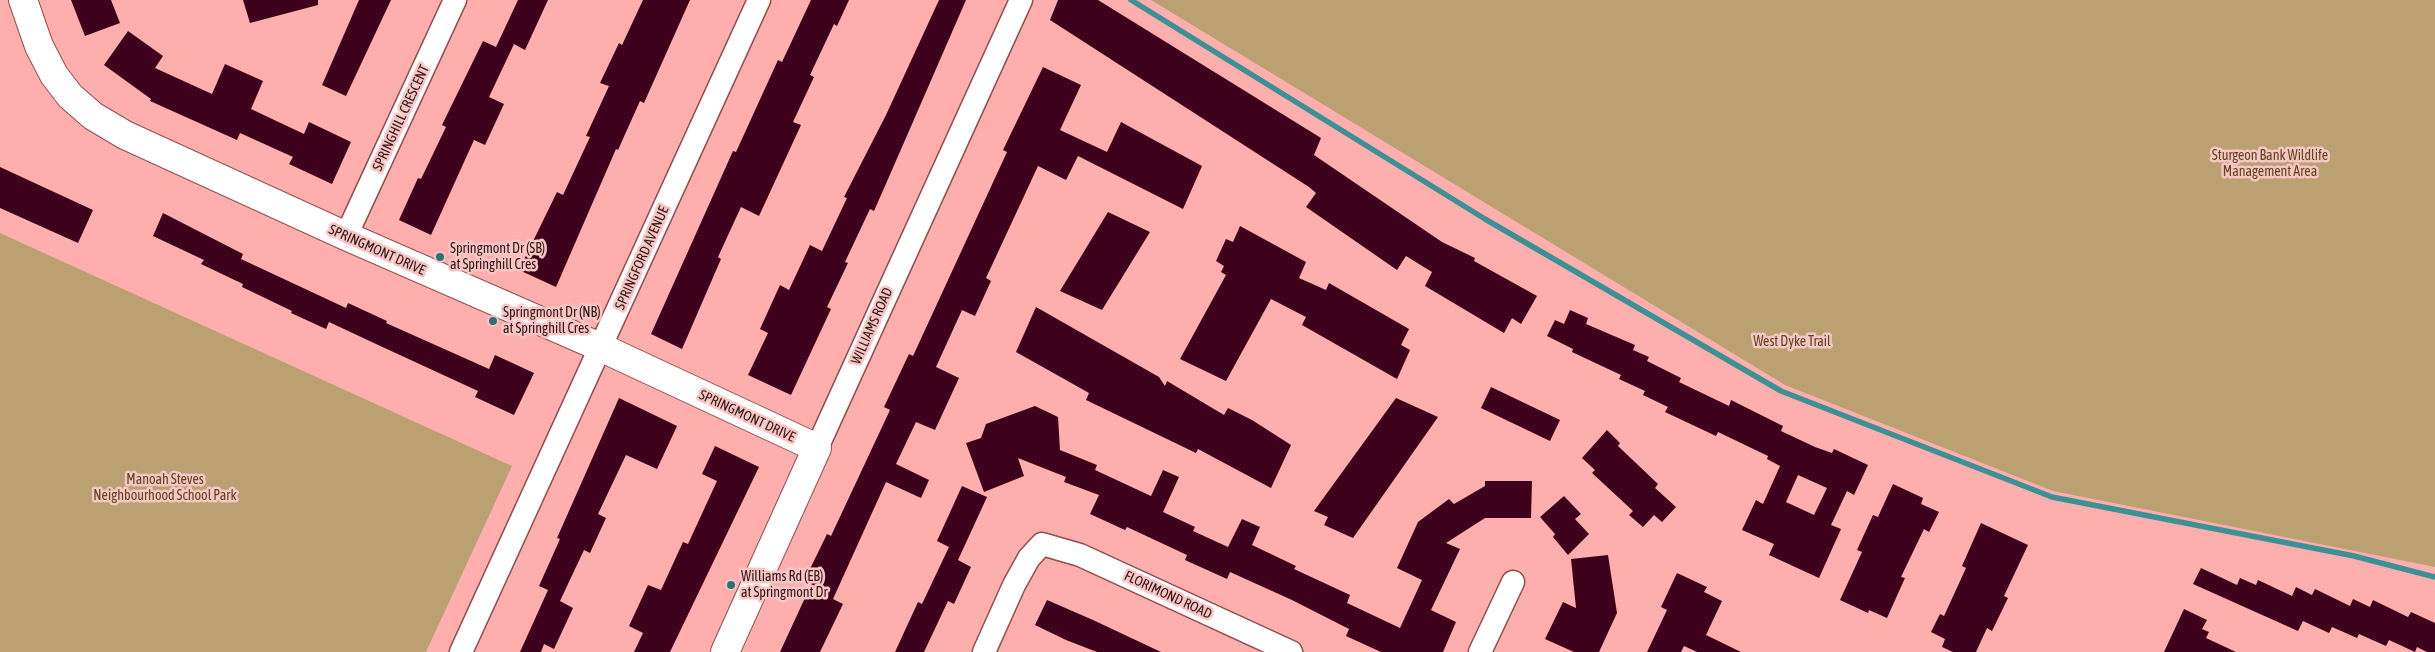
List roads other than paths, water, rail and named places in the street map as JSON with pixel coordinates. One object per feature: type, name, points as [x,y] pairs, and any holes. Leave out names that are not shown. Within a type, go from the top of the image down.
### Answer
[{"type":"street","name":"SPRINGMONT DRIVE","points":[[23,0],[39,46],[54,74],[70,96],[93,116],[125,135],[346,236],[600,348],[817,448]]},
{"type":"street","name":"SPRINGHILL CRESCENT","points":[[346,236],[455,0]]},
{"type":"street","name":"SPRINGFORD AVENUE","points":[[461,652],[759,0]]},
{"type":"street","name":"WILLIAMS ROAD","points":[[725,652],[1021,0]]},
{"type":"street","name":"FLORIMOND ROAD","points":[[984,652],[1014,585],[1029,558],[1042,544],[1080,554],[1292,652]]},
{"type":"street","points":[[1480,652],[1513,582]]},
{"type":"waterway","points":[[1131,0],[1485,219],[1781,391],[2052,497],[2354,556],[2435,577]]},
{"type":"place","name":"Springmont Dr (SB) at Springhill Cres","points":[[440,257]]},
{"type":"place","name":"Springmont Dr (NB) at Springhill Cres","points":[[493,321]]},
{"type":"place","name":"Williams Rd (EB) at Springmont Dr","points":[[731,585]]},
{"type":"park label","name":"Sturgeon Bank Wildlife Management Area","points":[[2270,164]]},
{"type":"park label","name":"West Dyke Trail","points":[[1792,342]]},
{"type":"park label","name":"Manoah Steves Neighbourhood School Park","points":[[165,488]]}]
